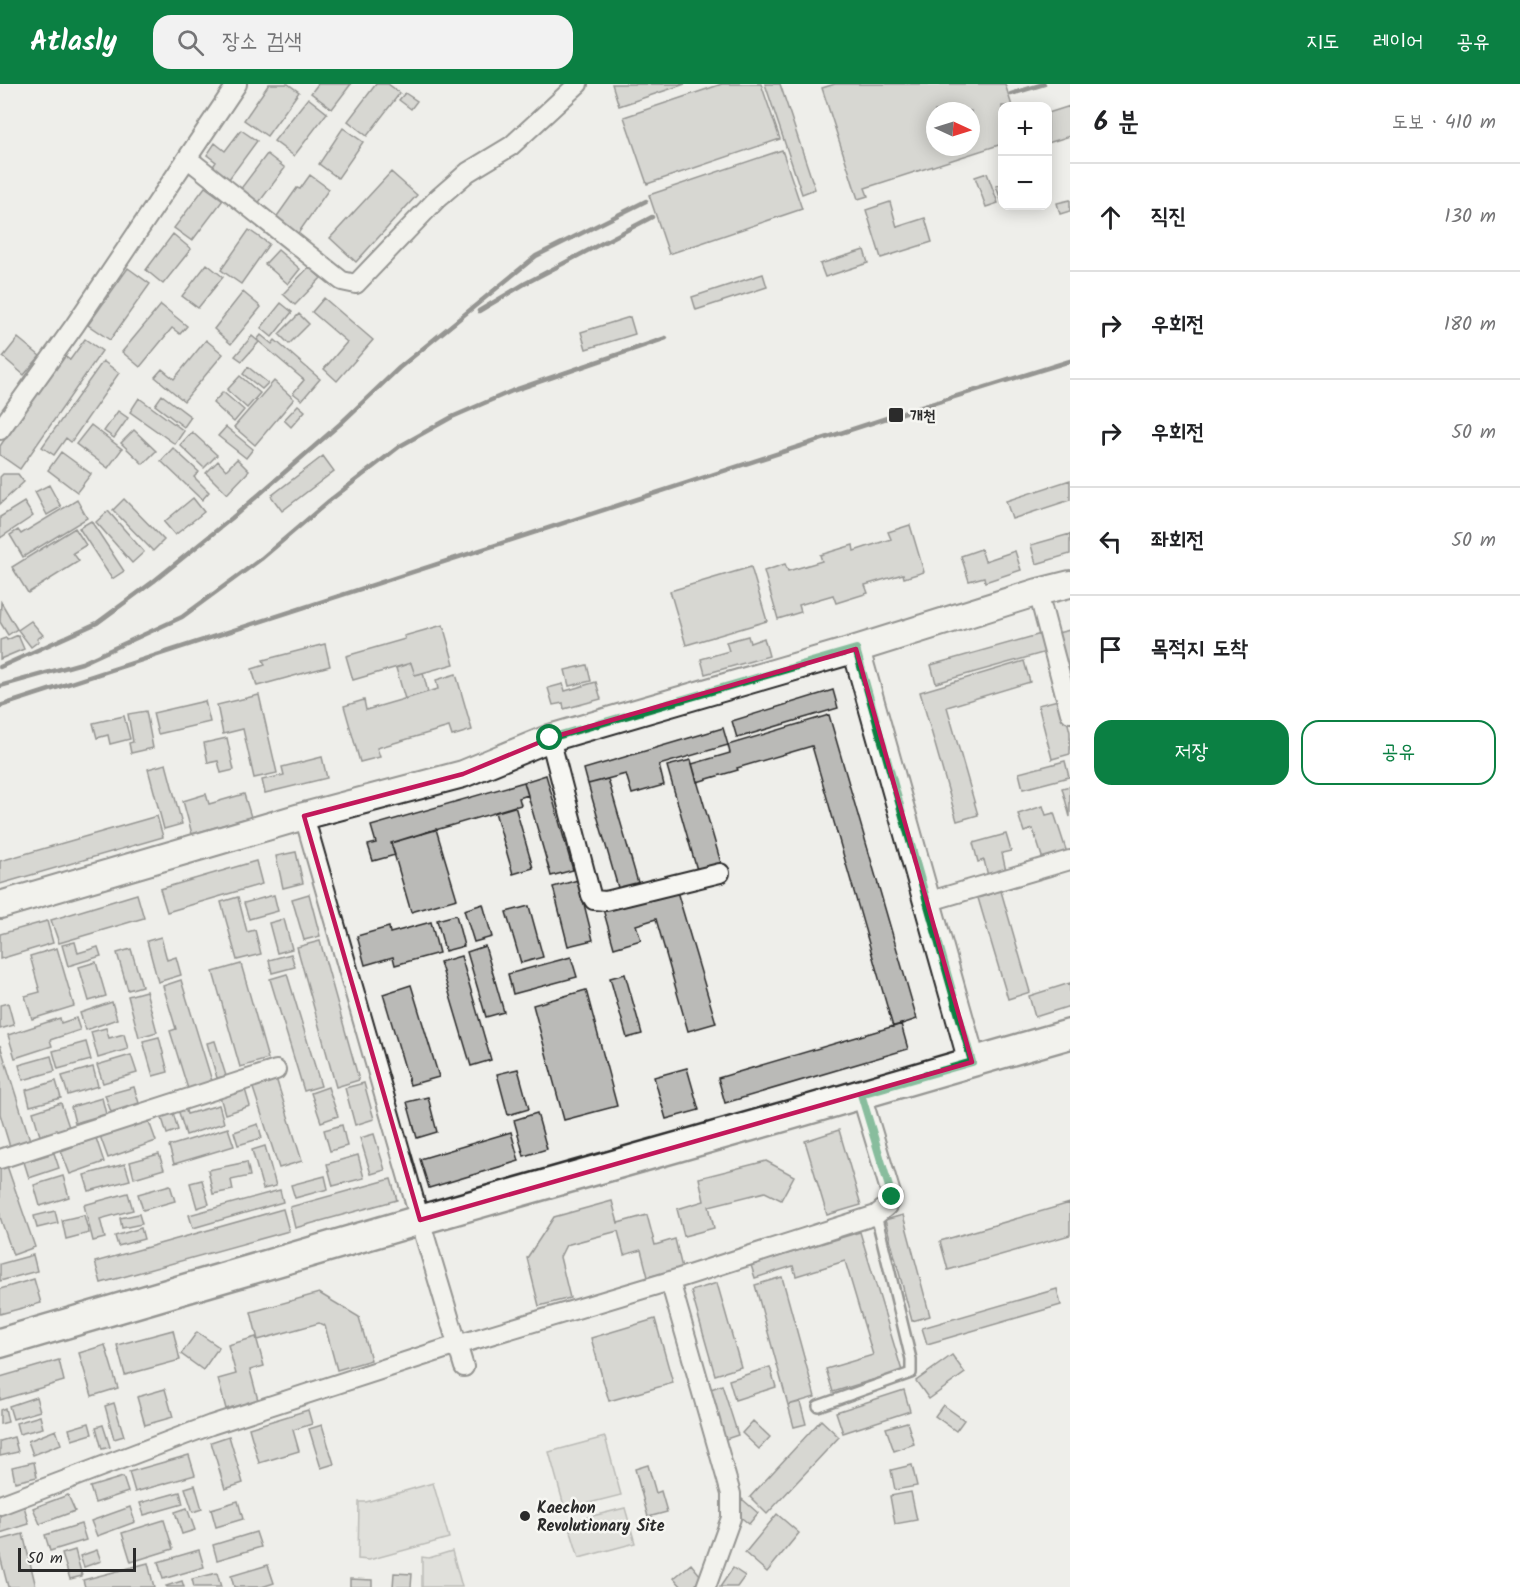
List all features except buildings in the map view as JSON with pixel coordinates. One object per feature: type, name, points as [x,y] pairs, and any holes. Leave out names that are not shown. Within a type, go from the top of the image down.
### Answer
[{"type":"main road","points":[[0,905],[304,816],[463,774],[550,738],[1070,584]]},
{"type":"main road","points":[[856,649],[972,1062]]},
{"type":"main road","points":[[0,1343],[1070,1034]]},
{"type":"street","points":[[0,430],[75,325],[237,84]]},
{"type":"street","points":[[187,158],[342,281],[356,284],[437,199],[468,172],[511,146],[578,84]]},
{"type":"street","points":[[1038,592],[1070,713]]},
{"type":"street","points":[[550,738],[594,900],[606,901],[720,873]]},
{"type":"street","points":[[304,816],[464,1367]]},
{"type":"street","points":[[927,902],[1070,861]]},
{"type":"street","points":[[0,1159],[276,1070]]},
{"type":"street","points":[[0,1505],[212,1425],[876,1215],[887,1206],[892,1197],[861,1094]]},
{"type":"street","points":[[670,1281],[731,1494],[731,1518],[706,1587]]},
{"type":"lane","points":[[818,1406],[911,1373],[911,1359],[876,1215]]},
{"type":"highlighted area","points":[[856,649],[972,1062],[420,1220],[304,816],[463,774],[550,738]]},
{"type":"shaded area","points":[[605,1437],[621,1495],[565,1509],[549,1452]]},
{"type":"shaded area","points":[[433,1483],[449,1538],[369,1560],[358,1559],[359,1502]]},
{"type":"shaded area","points":[[625,1508],[635,1543],[579,1558],[568,1522]]},
{"type":"shaded area","points":[[452,1551],[462,1587],[422,1587],[422,1557],[429,1558]]},
{"type":"railway","points":[[1011,94],[1044,84]]},
{"type":"railway","points":[[0,667],[97,623],[154,581],[232,518],[340,424],[399,368],[536,256],[646,201]]},
{"type":"railway","points":[[479,311],[526,283],[652,217]]},
{"type":"railway","points":[[0,686],[82,663],[182,617],[261,559],[329,501],[400,446],[452,417],[512,391],[666,338]]},
{"type":"railway","points":[[0,706],[896,415],[1070,361]]},
{"type":"place","name":"개천","points":[[896,415]]},
{"type":"place","name":"Kaechon Revolutionary Site","points":[[525,1516]]},
{"type":"route","points":[[550,738],[856,649],[972,1062],[861,1094],[892,1197]]}]
